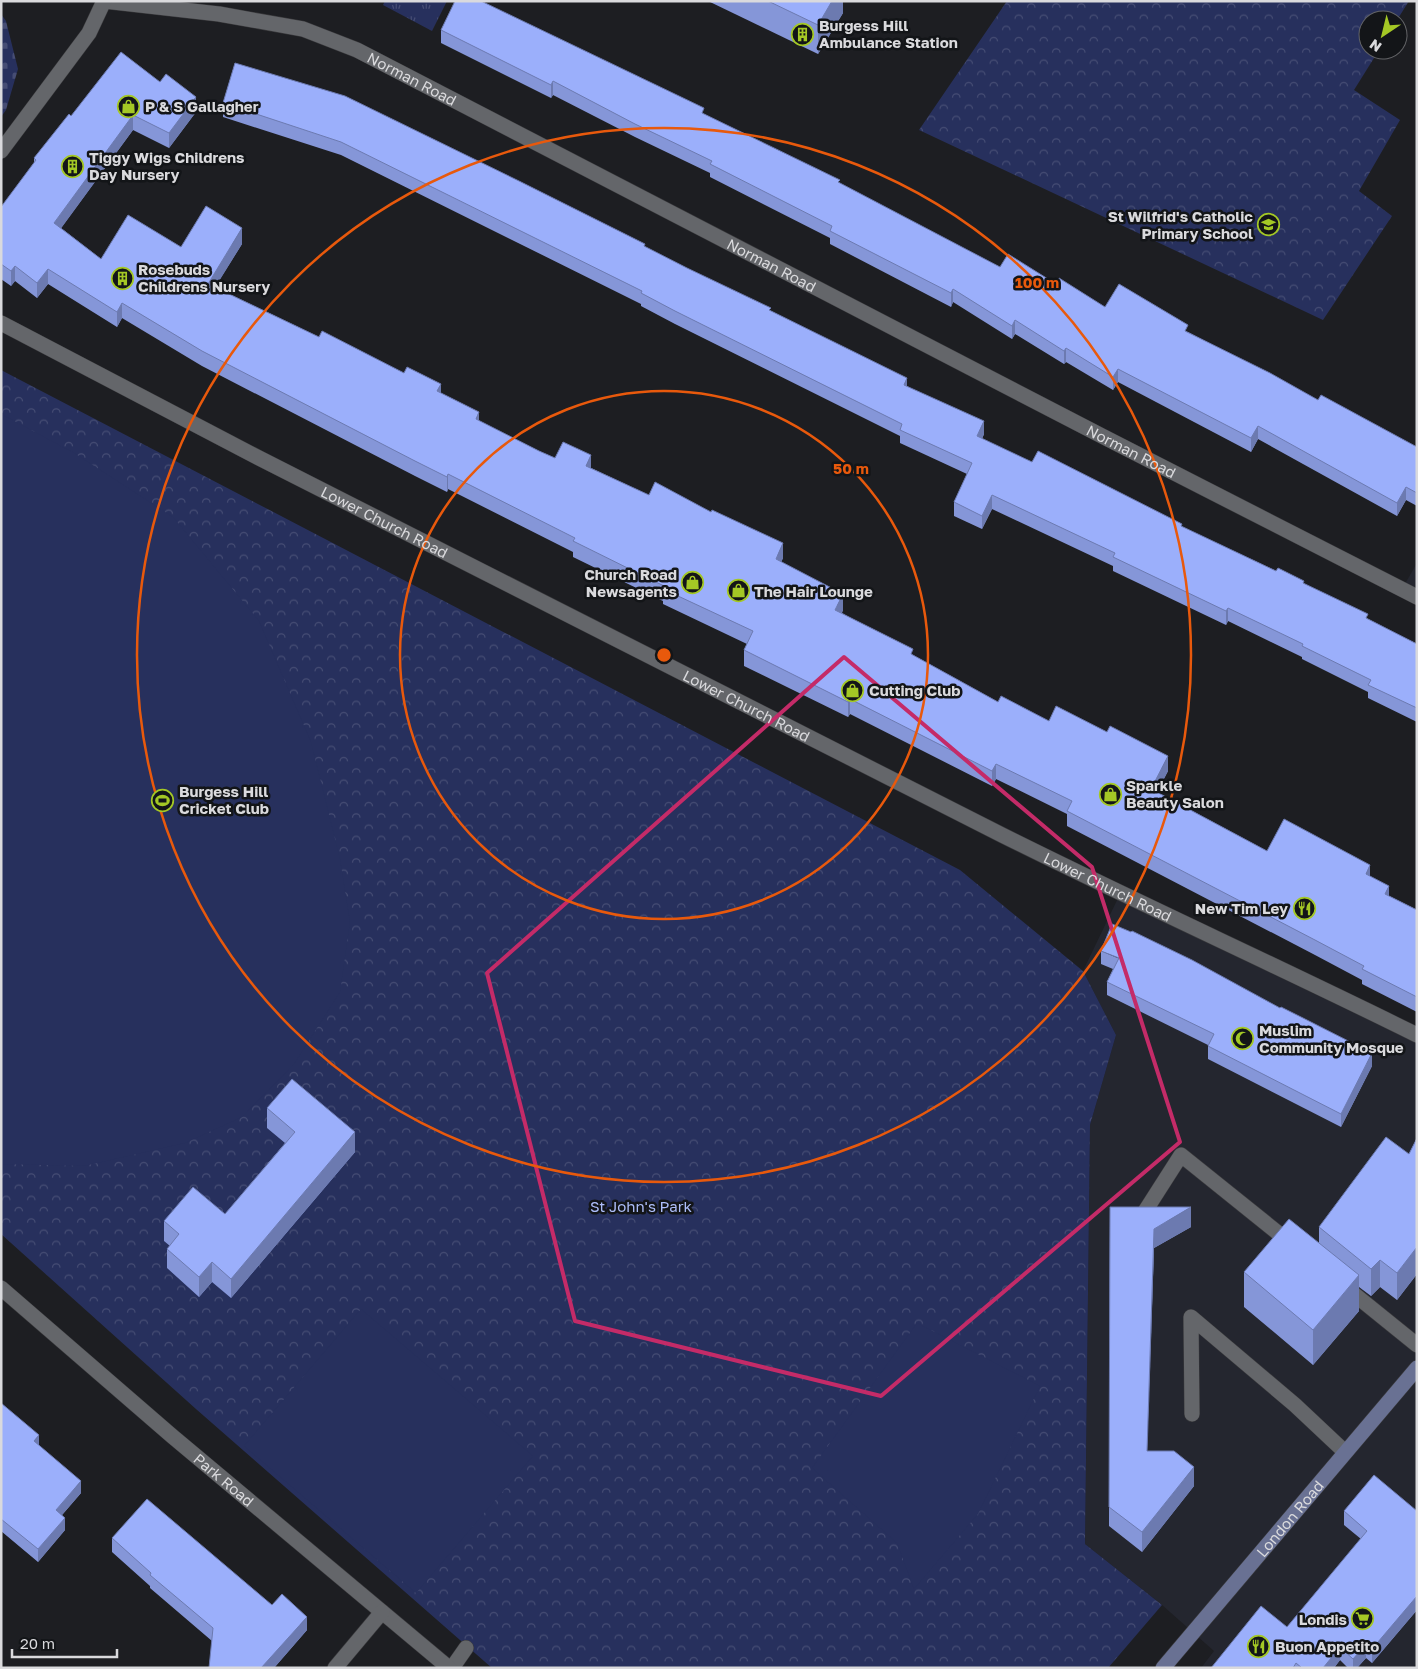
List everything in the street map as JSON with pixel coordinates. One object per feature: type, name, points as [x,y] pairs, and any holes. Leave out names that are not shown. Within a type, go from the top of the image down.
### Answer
[{"type":"main road","name":"London Road","points":[[1163,1668],[1417,1368]]},
{"type":"street","points":[[1,151],[89,33],[104,1]]},
{"type":"street","name":"Norman Road","points":[[104,1],[219,14],[303,29],[357,50],[1417,597]]},
{"type":"street","name":"Lower Church Road","points":[[1,323],[286,471],[1002,836],[1417,1035]]},
{"type":"street","points":[[1142,1216],[1181,1155],[1303,1253]]},
{"type":"street","points":[[1333,1277],[1417,1345]]},
{"type":"street","name":"Park Road","points":[[1,1288],[172,1436],[450,1668]]},
{"type":"street","points":[[1192,1414],[1191,1316],[1295,1405],[1345,1452]]},
{"type":"street","points":[[334,1668],[382,1612]]},
{"type":"street","points":[[450,1668],[466,1648]]},
{"type":"highlighted area","points":[[844,657],[1092,867],[1180,1142],[881,1396],[575,1321],[487,973]]},
{"type":"shaded area","points":[[1417,563],[1417,597],[1402,589]]},
{"type":"shaded area","points":[[1120,894],[1417,1035],[1417,1663],[1413,1668],[1201,1668],[1214,1651],[1162,1605],[1085,1544],[1090,1125],[1116,1035],[1083,971]]},
{"type":"green space","points":[[385,1],[447,1],[432,31],[383,5]]},
{"type":"green space","name":"St Wilfrid's Catholic Primary School","points":[[1007,1],[1409,1],[1403,10],[1358,10],[1358,60],[1373,60],[1354,90],[1400,120],[1359,191],[1392,216],[1323,320],[919,130]]},
{"type":"green space","points":[[1,14],[6,21],[18,69],[6,110],[1,117]]},
{"type":"green space","name":"St John's Park","points":[[1,370],[960,870],[1083,971],[1116,1035],[1090,1125],[1085,1544],[1162,1605],[1108,1668],[492,1668],[196,1409],[1,1234]]},
{"type":"green space","name":"Burgess Hill Cricket Club","points":[[1,414],[74,453],[173,517],[259,621],[311,742],[340,859],[350,922],[340,992],[294,1064],[242,1117],[185,1143],[84,1166],[1,1164]]},
{"type":"green space","points":[[361,1309],[533,1456],[416,1593],[244,1446]]},
{"type":"green space","points":[[917,1323],[1040,1386],[978,1514],[914,1589],[897,1543],[812,1468]]},
{"type":"building","points":[[455,1],[481,1],[704,108],[702,113],[840,180],[838,182],[1000,267],[1008,254],[1056,284],[1059,278],[1105,307],[1119,284],[1188,325],[1185,331],[1270,373],[1318,400],[1321,395],[1417,447],[1417,493],[1406,487],[1397,503],[1258,426],[1251,438],[1118,369],[1113,377],[1066,348],[1064,351],[1015,320],[1012,326],[953,289],[951,293],[830,231],[832,226],[710,164],[712,161],[635,124],[553,81],[551,85],[441,30]]},
{"type":"building","points":[[768,1],[832,1],[818,25]]},
{"type":"building","points":[[121,52],[160,82],[166,74],[196,97],[169,133],[133,115],[54,223],[101,259],[128,215],[181,247],[206,206],[242,228],[208,284],[319,337],[322,331],[404,373],[407,367],[441,384],[437,391],[479,412],[476,419],[539,451],[555,458],[563,442],[591,455],[586,466],[649,495],[655,482],[711,512],[712,510],[783,543],[776,559],[843,594],[835,610],[913,649],[911,654],[998,702],[1001,696],[1049,721],[1056,706],[1107,732],[1110,726],[1168,756],[1151,789],[1267,851],[1284,819],[1370,865],[1366,874],[1389,886],[1385,894],[1417,910],[1417,997],[1362,969],[1364,966],[1067,811],[1072,801],[996,764],[992,771],[850,699],[848,702],[744,650],[753,631],[663,589],[664,586],[573,541],[575,538],[448,474],[447,477],[415,461],[202,351],[122,303],[117,312],[48,269],[37,283],[15,266],[11,271],[1,264],[1,207],[36,160],[34,158],[69,114],[71,116]]},
{"type":"building","points":[[235,63],[345,96],[645,244],[644,246],[687,268],[771,308],[769,310],[907,378],[904,385],[984,421],[977,436],[1032,462],[1038,451],[1182,524],[1181,526],[1276,571],[1278,568],[1304,581],[1303,583],[1368,614],[1366,618],[1417,644],[1417,708],[1368,685],[1371,680],[1302,646],[1303,644],[1228,608],[1226,611],[1113,557],[1115,553],[992,495],[982,516],[954,502],[972,463],[900,430],[902,424],[675,311],[641,293],[642,291],[341,142],[223,103]]},
{"type":"building","points":[[1112,924],[1132,931],[1192,960],[1280,1008],[1372,1053],[1341,1114],[1208,1046],[1214,1034],[1107,982],[1119,958],[1101,951]]},
{"type":"building","points":[[292,1079],[355,1132],[231,1279],[212,1262],[199,1277],[167,1249],[179,1234],[164,1221],[193,1187],[225,1214],[295,1132],[267,1108]]},
{"type":"building","points":[[1386,1137],[1409,1154],[1417,1138],[1417,1247],[1397,1273],[1380,1260],[1371,1269],[1319,1227]]},
{"type":"building","points":[[1110,1207],[1191,1207],[1154,1229],[1147,1451],[1174,1451],[1194,1467],[1142,1532],[1109,1507]]},
{"type":"building","points":[[1289,1219],[1359,1275],[1313,1330],[1244,1272]]},
{"type":"building","points":[[1,1403],[39,1435],[34,1441],[81,1481],[56,1510],[65,1518],[38,1549],[1,1519]]},
{"type":"building","points":[[1374,1475],[1417,1511],[1417,1596],[1372,1649],[1366,1644],[1353,1659],[1340,1647],[1323,1668],[1302,1668],[1296,1663],[1293,1668],[1211,1668],[1261,1606],[1287,1627],[1367,1531],[1344,1511]]},
{"type":"building","points":[[147,1499],[272,1605],[282,1594],[307,1617],[261,1668],[209,1668],[213,1628],[150,1575],[151,1573],[112,1538]]},
{"type":"place","name":"Burgess Hill Ambulance Station","points":[[803,34]]},
{"type":"place","name":"P & S Gallagher","points":[[129,106]]},
{"type":"place","name":"Tiggy Wigs Childrens Day Nursery","points":[[73,166]]},
{"type":"place","name":"St Wilfrid's Catholic Primary School","points":[[1269,225]]},
{"type":"place","name":"Rosebuds Childrens Nursery","points":[[122,278]]},
{"type":"place","name":"Church Road Newsagents","points":[[693,583]]},
{"type":"place","name":"The Hair Lounge","points":[[738,591]]},
{"type":"place","name":"Cutting Club","points":[[853,690]]},
{"type":"place","name":"Sparkle Beauty Salon","points":[[1110,794]]},
{"type":"place","name":"Burgess Hill Cricket Club","points":[[163,800]]},
{"type":"place","name":"New Tim Ley","points":[[1304,908]]},
{"type":"place","name":"Muslim Community Mosque","points":[[1243,1039]]},
{"type":"place","name":"Londis","points":[[1363,1619]]},
{"type":"place","name":"Buon Appetito","points":[[1259,1646]]}]
